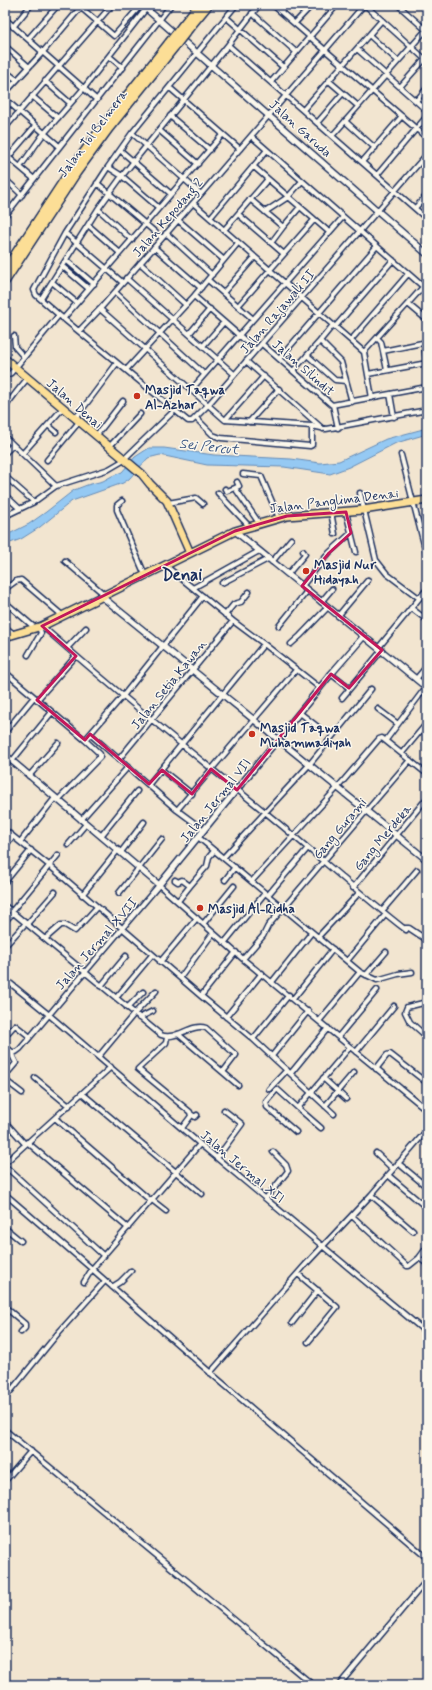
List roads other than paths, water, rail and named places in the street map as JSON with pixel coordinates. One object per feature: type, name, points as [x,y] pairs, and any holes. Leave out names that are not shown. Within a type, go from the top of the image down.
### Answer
[{"type":"highway","name":"Jalan Tol Belmera","points":[[5,282],[76,173],[186,26],[199,5]]},
{"type":"highway","name":"Jalan Tol Belmera","points":[[186,26],[208,5]]},
{"type":"highway","name":"Jalan Tol Belmera","points":[[5,270],[71,170],[104,124],[172,44]]},
{"type":"main road","name":"Jalan Denai","points":[[5,354],[26,376],[62,409],[110,448],[150,484],[168,503],[190,553]]},
{"type":"main road","name":"Jalan Denai","points":[[5,359],[16,366]]},
{"type":"main road","name":"Jalan Panglima Denai","points":[[5,637],[39,627],[235,531],[249,526],[280,518],[331,512],[346,512],[427,501]]},
{"type":"street","points":[[13,26],[31,5]]},
{"type":"street","points":[[28,39],[58,5]]},
{"type":"street","points":[[5,216],[59,146],[123,68],[171,5]]},
{"type":"street","points":[[5,516],[34,502],[56,486],[109,469],[124,462],[175,410],[63,319],[35,293],[34,289],[65,233],[97,183],[132,133],[236,5]]},
{"type":"street","points":[[41,299],[109,192],[259,5]]},
{"type":"street","points":[[273,5],[427,138]]},
{"type":"street","points":[[281,11],[286,5]]},
{"type":"street","points":[[271,82],[337,5]]},
{"type":"street","points":[[364,5],[426,60],[400,87]]},
{"type":"street","name":"Jalan Kepodang 2","points":[[79,331],[270,116],[364,5]]},
{"type":"street","points":[[332,136],[426,29],[398,5]]},
{"type":"street","points":[[5,93],[42,53],[80,6],[114,36],[145,6]]},
{"type":"street","points":[[5,128],[111,6]]},
{"type":"street","points":[[20,167],[44,134],[84,88],[145,6]]},
{"type":"street","name":"Jalan Garuda","points":[[145,6],[427,254]]},
{"type":"street","points":[[295,23],[309,6]]},
{"type":"street","points":[[252,13],[296,52]]},
{"type":"street","points":[[226,17],[241,28],[283,67]]},
{"type":"street","points":[[5,20],[97,100]]},
{"type":"street","points":[[303,110],[382,20]]},
{"type":"street","points":[[369,35],[398,61]]},
{"type":"street","points":[[228,45],[427,219]]},
{"type":"street","points":[[5,46],[29,67]]},
{"type":"street","points":[[357,50],[427,111]]},
{"type":"street","points":[[108,56],[123,68]]},
{"type":"street","points":[[5,71],[17,80]]},
{"type":"street","points":[[45,81],[70,103]]},
{"type":"street","points":[[329,81],[358,106]]},
{"type":"street","points":[[170,88],[240,149]]},
{"type":"street","points":[[416,101],[427,88]]},
{"type":"street","points":[[317,123],[343,93]]},
{"type":"street","points":[[32,96],[58,118]]},
{"type":"street","points":[[5,99],[59,146]]},
{"type":"street","points":[[170,116],[210,150]]},
{"type":"street","points":[[362,162],[376,148],[402,116]]},
{"type":"street","points":[[377,175],[427,116]]},
{"type":"street","points":[[345,121],[376,148]]},
{"type":"street","points":[[34,178],[7,159],[35,126]]},
{"type":"street","points":[[159,130],[198,164]]},
{"type":"street","points":[[132,133],[201,194]]},
{"type":"street","points":[[63,319],[171,194],[185,180],[223,134]]},
{"type":"street","points":[[251,136],[425,289],[408,304],[364,352]]},
{"type":"street","points":[[120,150],[171,194]]},
{"type":"street","points":[[210,218],[267,150]]},
{"type":"street","name":"Jalan Rajawali II","points":[[175,410],[190,422],[196,418],[427,154]]},
{"type":"street","points":[[253,166],[329,232]]},
{"type":"street","points":[[108,167],[122,176],[159,208]]},
{"type":"street","points":[[224,230],[268,179]]},
{"type":"street","points":[[5,180],[22,195]]},
{"type":"street","points":[[265,212],[288,197],[302,181]]},
{"type":"street","points":[[97,183],[162,238]]},
{"type":"street","points":[[5,190],[10,184]]},
{"type":"street","points":[[415,208],[427,195]]},
{"type":"street","points":[[250,200],[283,227]]},
{"type":"street","points":[[193,203],[364,352],[372,398]]},
{"type":"street","points":[[271,242],[300,207]]},
{"type":"street","points":[[98,209],[132,240]]},
{"type":"street","points":[[238,214],[284,254]]},
{"type":"street","points":[[191,390],[342,216]]},
{"type":"street","points":[[178,220],[224,260]]},
{"type":"street","points":[[238,306],[314,220]]},
{"type":"street","points":[[88,225],[120,253]]},
{"type":"street","points":[[65,233],[122,282]]},
{"type":"street","points":[[166,233],[212,275]]},
{"type":"street","points":[[126,370],[194,296],[238,243]]},
{"type":"street","points":[[279,359],[377,246]]},
{"type":"street","points":[[154,247],[201,288]]},
{"type":"street","points":[[223,293],[255,257]]},
{"type":"street","points":[[66,260],[94,284]]},
{"type":"street","points":[[293,371],[393,260]]},
{"type":"street","points":[[140,262],[186,305]]},
{"type":"street","points":[[62,266],[89,289]]},
{"type":"street","points":[[351,340],[408,274]]},
{"type":"street","points":[[126,278],[234,374]]},
{"type":"street","points":[[208,280],[253,319]]},
{"type":"street","points":[[52,282],[77,303]]},
{"type":"street","points":[[114,292],[204,374]]},
{"type":"street","points":[[194,296],[256,350]]},
{"type":"street","points":[[408,304],[427,320]]},
{"type":"street","points":[[100,309],[225,420],[312,426],[324,429],[338,428],[427,410]]},
{"type":"street","points":[[189,334],[210,309]]},
{"type":"street","points":[[5,376],[9,375],[23,356],[59,315]]},
{"type":"street","points":[[203,346],[224,322]]},
{"type":"street","points":[[14,336],[14,347],[23,356]]},
{"type":"street","points":[[377,338],[381,342],[386,370]]},
{"type":"street","points":[[320,341],[340,359],[352,402]]},
{"type":"street","points":[[368,374],[427,363],[425,342],[383,351]]},
{"type":"street","name":"Jalan Silindit","points":[[262,344],[333,405],[427,387]]},
{"type":"street","points":[[307,355],[335,380],[346,381]]},
{"type":"street","points":[[246,361],[324,429]]},
{"type":"street","points":[[47,460],[118,363]]},
{"type":"street","points":[[5,407],[16,394],[26,376]]},
{"type":"street","points":[[225,420],[264,376]]},
{"type":"street","points":[[249,422],[279,389]]},
{"type":"street","points":[[390,394],[394,417]]},
{"type":"street","points":[[96,436],[124,401]]},
{"type":"street","points":[[333,405],[338,428]]},
{"type":"street","points":[[22,453],[62,409]]},
{"type":"street","points":[[110,448],[140,414]]},
{"type":"street","points":[[196,418],[214,435],[221,438],[310,446],[312,445],[312,426]]},
{"type":"street","points":[[48,425],[56,432]]},
{"type":"street","points":[[5,438],[56,486]]},
{"type":"street","points":[[5,453],[13,445]]},
{"type":"street","points":[[400,455],[414,502],[427,556]]},
{"type":"street","points":[[243,474],[261,476],[280,518]]},
{"type":"street","points":[[7,478],[34,502]]},
{"type":"street","points":[[225,489],[227,491],[239,486],[237,482]]},
{"type":"street","points":[[235,488],[259,523]]},
{"type":"street","points":[[218,493],[249,526]]},
{"type":"street","points":[[360,493],[376,560],[388,574],[419,598]]},
{"type":"street","points":[[5,495],[20,509]]},
{"type":"street","points":[[168,503],[196,498],[203,504]]},
{"type":"street","points":[[122,500],[117,505],[118,510],[145,575]]},
{"type":"street","points":[[331,512],[336,534]]},
{"type":"street","points":[[346,512],[356,552]]},
{"type":"street","points":[[235,531],[427,688],[386,740]]},
{"type":"street","points":[[302,586],[329,553],[351,533]]},
{"type":"street","points":[[222,584],[270,560],[292,539]]},
{"type":"street","points":[[288,574],[306,554],[303,551]]},
{"type":"street","points":[[193,588],[259,552]]},
{"type":"street","points":[[65,560],[103,596],[162,646],[427,859]]},
{"type":"street","points":[[166,566],[225,615],[320,688]]},
{"type":"street","points":[[5,589],[16,581],[21,580],[63,616]]},
{"type":"street","points":[[338,616],[368,580]]},
{"type":"street","points":[[321,602],[332,589]]},
{"type":"street","points":[[342,698],[427,589]]},
{"type":"street","points":[[279,626],[308,590]]},
{"type":"street","points":[[225,615],[234,604],[242,601],[249,592]]},
{"type":"street","points":[[85,740],[123,696],[203,596]]},
{"type":"street","points":[[5,602],[67,648],[182,746],[308,848],[359,893],[405,929],[409,928],[427,940]]},
{"type":"street","points":[[291,644],[328,608]]},
{"type":"street","points":[[412,608],[427,620]]},
{"type":"street","name":"Jalan Setia Kawan","points":[[119,759],[233,621]]},
{"type":"street","points":[[5,627],[14,634]]},
{"type":"street","points":[[28,655],[41,634],[39,627]]},
{"type":"street","points":[[67,648],[86,628]]},
{"type":"street","name":"Jalan Jermal VII","points":[[159,885],[331,674],[364,636]]},
{"type":"street","points":[[149,784],[224,695],[264,644]]},
{"type":"street","points":[[5,732],[76,656]]},
{"type":"street","points":[[416,679],[427,666]]},
{"type":"street","points":[[177,810],[296,670]]},
{"type":"street","points":[[5,672],[100,754],[100,757],[57,799],[20,842]]},
{"type":"street","points":[[331,674],[349,688]]},
{"type":"street","points":[[223,858],[309,765],[371,689]]},
{"type":"street","points":[[378,709],[398,724]]},
{"type":"street","points":[[12,762],[52,712]]},
{"type":"street","points":[[300,713],[318,727]]},
{"type":"street","points":[[402,753],[427,723]]},
{"type":"street","points":[[90,734],[177,810],[204,830]]},
{"type":"street","points":[[252,881],[381,738],[386,740],[427,774]]},
{"type":"street","points":[[29,776],[58,743]]},
{"type":"street","points":[[5,755],[140,868],[213,933],[427,1110]]},
{"type":"street","name":"Gang Gurami","points":[[244,959],[283,908],[324,863],[410,760]]},
{"type":"street","points":[[81,820],[128,767]]},
{"type":"street","points":[[162,770],[192,794]]},
{"type":"street","points":[[101,836],[137,791]]},
{"type":"street","name":"Gang Merdeka","points":[[353,888],[427,798]]},
{"type":"street","points":[[82,895],[144,822]]},
{"type":"street","points":[[68,845],[86,824]]},
{"type":"street","points":[[5,830],[50,866],[121,929],[253,1039],[334,1114]]},
{"type":"street","points":[[5,846],[12,837]]},
{"type":"street","points":[[198,837],[360,972],[378,980],[398,974],[412,972]]},
{"type":"street","points":[[119,893],[162,839]]},
{"type":"street","points":[[225,942],[308,848]]},
{"type":"street","points":[[5,882],[31,850]]},
{"type":"street","points":[[178,901],[207,866],[209,857],[214,851]]},
{"type":"street","points":[[6,921],[58,855]]},
{"type":"street","points":[[225,880],[235,867]]},
{"type":"street","points":[[347,961],[417,870]]},
{"type":"street","points":[[175,880],[178,882],[182,880],[190,886]]},
{"type":"street","name":"Jalan Jermal XVII","points":[[12,1052],[18,1051],[29,1036],[159,885]]},
{"type":"street","points":[[204,924],[234,886]]},
{"type":"street","points":[[5,946],[55,892]]},
{"type":"street","points":[[318,937],[359,893]]},
{"type":"street","points":[[5,906],[161,1035],[167,1037],[204,1027],[235,1052],[236,1057],[223,1072]]},
{"type":"street","points":[[45,939],[61,925],[65,925],[75,931],[97,907]]},
{"type":"street","points":[[160,962],[197,918]]},
{"type":"street","points":[[272,982],[312,932]]},
{"type":"street","points":[[180,978],[213,933]]},
{"type":"street","points":[[253,1039],[332,949]]},
{"type":"street","points":[[200,996],[236,952]]},
{"type":"street","points":[[366,975],[386,952]]},
{"type":"street","points":[[116,998],[152,955]]},
{"type":"street","points":[[101,986],[126,956]]},
{"type":"street","points":[[320,1020],[360,972]]},
{"type":"street","points":[[226,1017],[262,973]]},
{"type":"street","name":"Jalan Jermal XII","points":[[5,979],[99,1056],[200,1144],[427,1333]]},
{"type":"street","points":[[338,1037],[377,990]]},
{"type":"street","points":[[99,1056],[134,1014],[156,991]]},
{"type":"street","points":[[127,1008],[143,992]]},
{"type":"street","points":[[427,1002],[407,1007],[405,1012],[410,1022],[427,1037]]},
{"type":"street","points":[[356,1052],[394,1006]]},
{"type":"street","points":[[139,1018],[153,1011]]},
{"type":"street","points":[[272,1056],[308,1011]]},
{"type":"street","points":[[5,1036],[15,1025],[29,1036]]},
{"type":"street","points":[[269,1089],[289,1071],[328,1028]]},
{"type":"street","points":[[178,1034],[238,1085]]},
{"type":"street","points":[[167,1037],[166,1043],[138,1069],[191,1114],[195,1117],[197,1115]]},
{"type":"street","points":[[5,1046],[12,1052],[16,1062],[5,1076]]},
{"type":"street","points":[[298,1108],[350,1047]]},
{"type":"street","points":[[376,1069],[386,1055],[390,1054],[427,1083]]},
{"type":"street","points":[[5,1162],[70,1106],[111,1067]]},
{"type":"street","points":[[325,1106],[354,1072]]},
{"type":"street","points":[[35,1078],[70,1106]]},
{"type":"street","points":[[323,1078],[346,1099]]},
{"type":"street","points":[[5,1080],[22,1093]]},
{"type":"street","points":[[296,1132],[265,1104],[277,1089],[321,1128]]},
{"type":"street","points":[[83,1094],[202,1194]]},
{"type":"street","points":[[217,1158],[241,1125],[241,1123],[224,1110]]},
{"type":"street","points":[[182,1128],[190,1118],[191,1114]]},
{"type":"street","points":[[55,1118],[151,1201],[166,1211]]},
{"type":"street","points":[[9,1126],[26,1143],[128,1228]]},
{"type":"street","points":[[210,1373],[371,1195],[427,1130]]},
{"type":"street","points":[[84,1282],[92,1269],[200,1144]]},
{"type":"street","points":[[266,1198],[288,1171],[286,1166],[273,1152]]},
{"type":"street","points":[[376,1153],[393,1169]]},
{"type":"street","points":[[398,1163],[427,1187]]},
{"type":"street","points":[[5,1166],[104,1256]]},
{"type":"street","points":[[388,1175],[427,1208]]},
{"type":"street","points":[[5,1194],[210,1373],[427,1558]]},
{"type":"street","points":[[371,1195],[413,1231]]},
{"type":"street","points":[[352,1216],[407,1266],[414,1264],[427,1247]]},
{"type":"street","points":[[5,1228],[21,1241]]},
{"type":"street","points":[[419,1258],[427,1264]]},
{"type":"street","points":[[112,1286],[120,1282],[131,1271]]},
{"type":"street","points":[[298,1274],[336,1305],[337,1308],[308,1342]]},
{"type":"street","points":[[5,1398],[59,1332],[105,1281]]},
{"type":"street","points":[[292,1323],[318,1290]]},
{"type":"street","points":[[5,1307],[25,1325],[21,1332]]},
{"type":"street","points":[[5,1430],[313,1685]]},
{"type":"street","points":[[5,1481],[30,1451]]},
{"type":"street","points":[[339,1685],[427,1580]]},
{"type":"water","name":"Sei Percut","points":[[427,428],[427,434],[396,443],[349,467],[330,474],[284,467],[207,465],[160,455],[148,458],[129,479],[123,483],[72,501],[40,527],[21,539],[5,545],[5,536],[29,524],[74,490],[103,481],[122,472],[135,457],[149,448],[164,448],[214,455],[291,459],[320,463],[339,461],[386,439]]},
{"type":"place","name":"Masjid Taqwa Al-Azhar","points":[[137,396]]},
{"type":"place","name":"Masjid Nur Hidayah","points":[[306,571]]},
{"type":"place","name":"Masjid Taqwa Muhammadiyah","points":[[252,734]]},
{"type":"place","name":"Masjid Al-Ridha","points":[[200,908]]},
{"type":"district","name":"Denai","points":[[182,574]]}]
